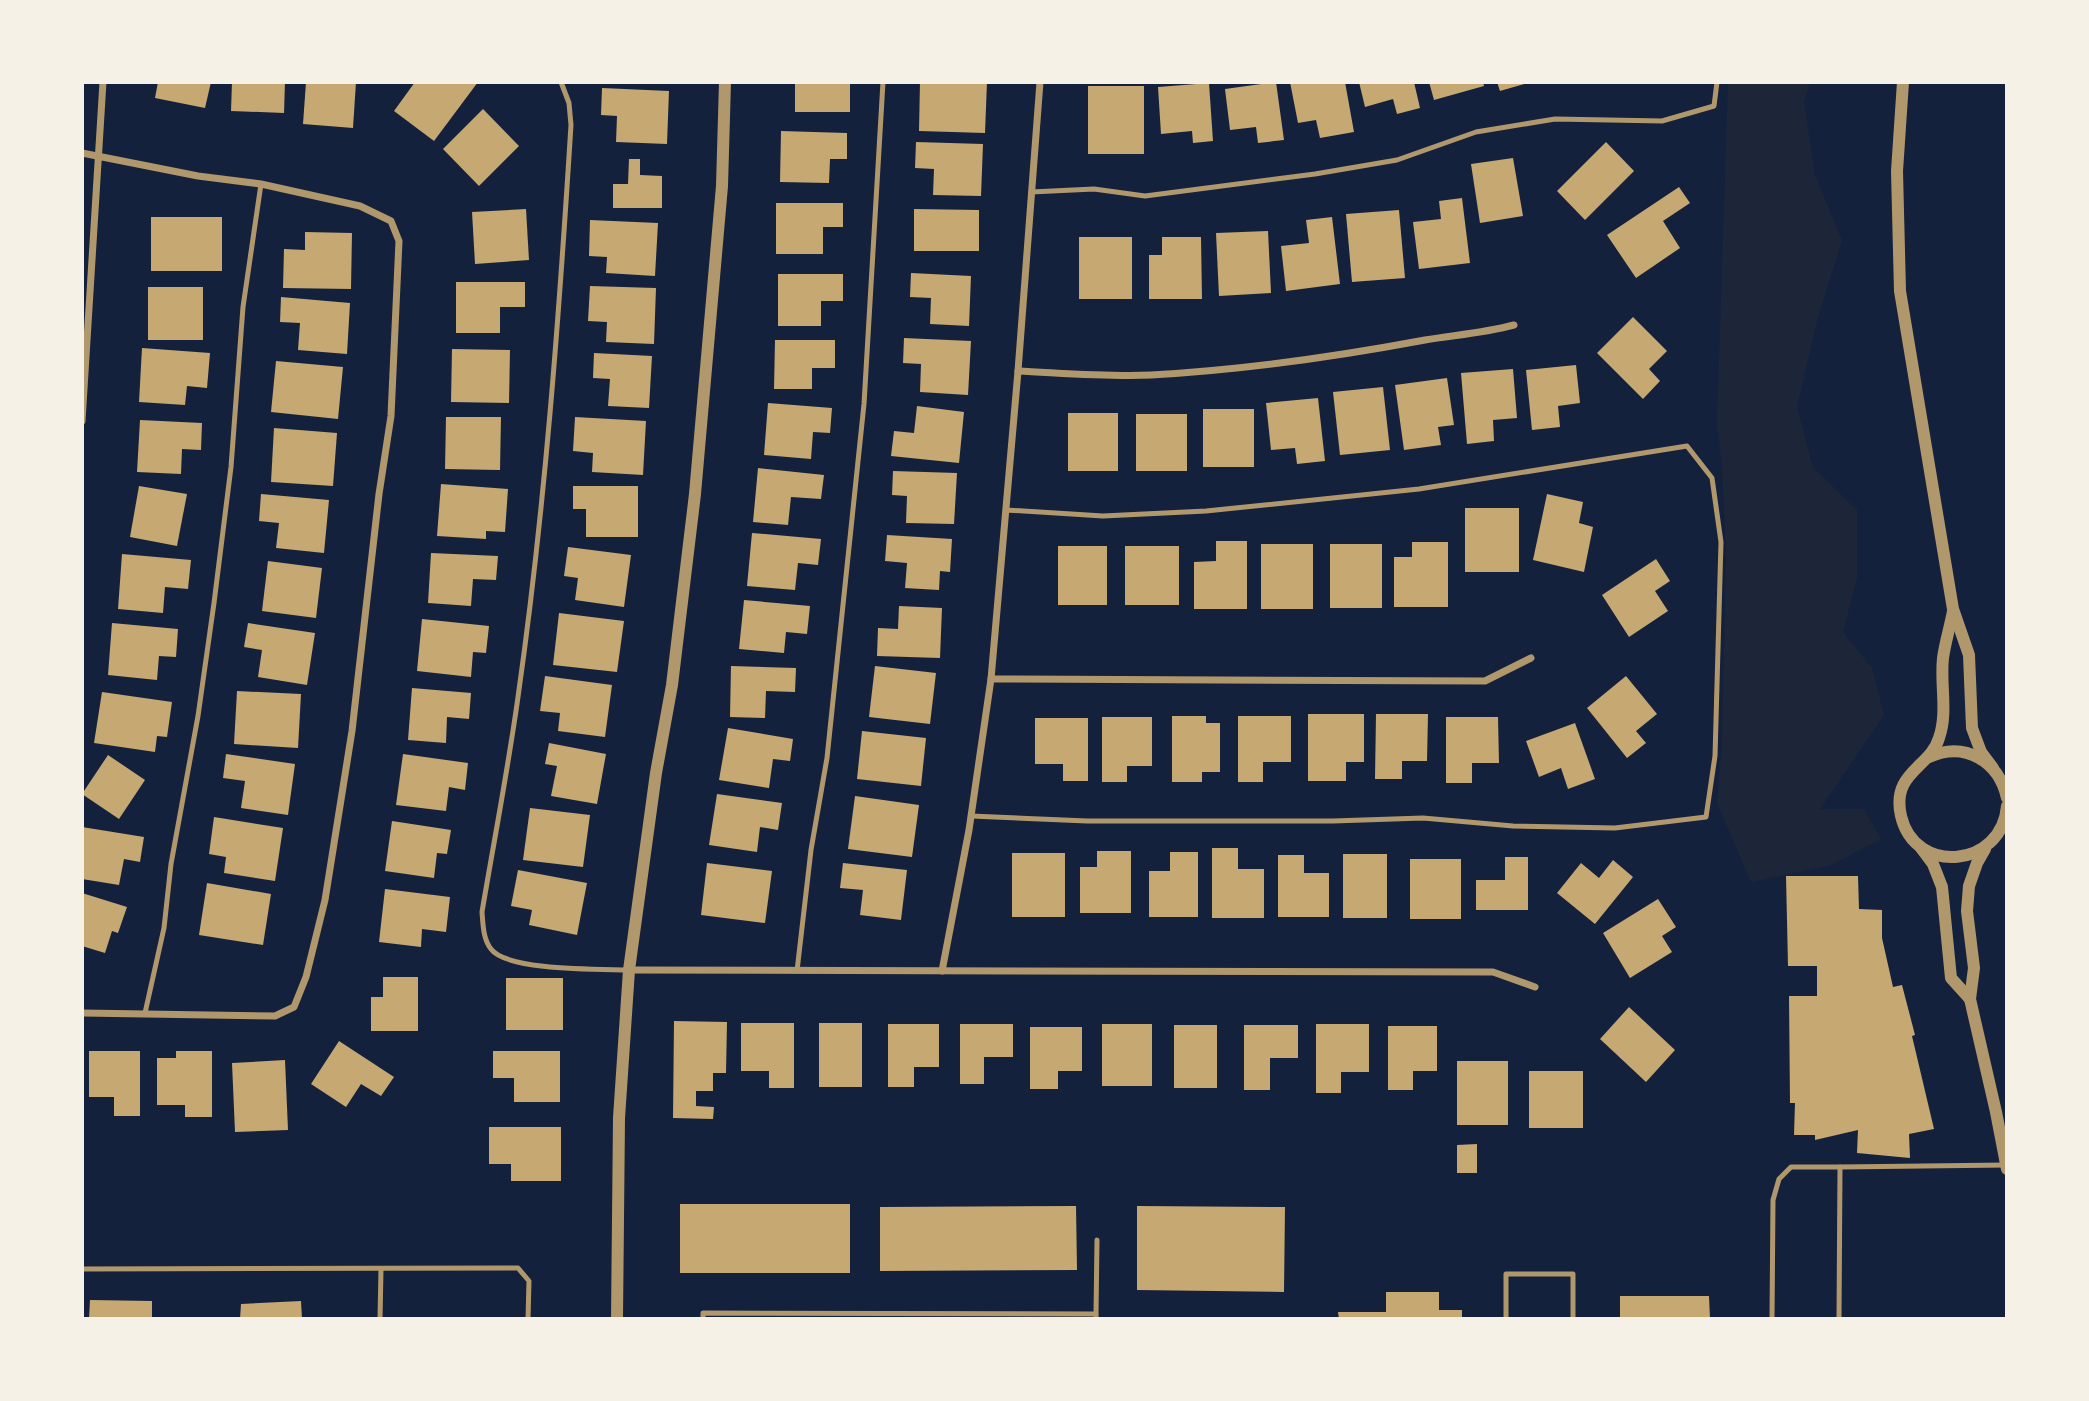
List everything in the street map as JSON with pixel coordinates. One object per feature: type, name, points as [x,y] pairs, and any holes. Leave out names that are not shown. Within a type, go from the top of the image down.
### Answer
[{"type":"street","points":[[82,421],[103,82]]},
{"type":"street","points":[[617,1319],[619,1118],[629,970],[656,773],[672,685],[695,494],[722,186],[725,82]]},
{"type":"street","points":[[942,971],[971,816],[991,679],[1040,82]]},
{"type":"street","points":[[1903,82],[1897,170],[1900,290],[1953,609],[1969,655],[1972,728],[1981,752],[2004,785],[2007,798]]},
{"type":"street","points":[[82,153],[198,176],[261,184],[360,206],[391,222],[398,241],[391,416],[379,494],[352,731],[325,900],[306,977],[294,1007],[275,1016],[82,1013]]},
{"type":"street","points":[[1018,371],[1149,375],[1220,370],[1382,349],[1489,332],[1514,325]]},
{"type":"street","points":[[1953,609],[1943,659],[1940,737],[1935,749],[1913,769],[1904,783],[1900,799],[1901,815],[1907,831],[1933,864],[1942,887],[1951,978],[1970,999]]},
{"type":"street","points":[[991,679],[1485,681],[1531,659]]},
{"type":"street","points":[[1926,758],[1957,750],[1972,753],[2007,782]]},
{"type":"street","points":[[2007,806],[2001,830],[1977,863],[1969,886],[1967,911],[1974,968],[1970,999],[2007,1167]]},
{"type":"street","points":[[1917,844],[1931,853],[1964,857],[1978,852],[2007,832]]},
{"type":"street","points":[[629,970],[1493,972],[1535,987]]},
{"type":"lane","points":[[561,82],[569,103],[571,125],[560,297],[518,697],[482,922],[483,932],[491,950],[507,961],[529,965],[629,970]]},
{"type":"lane","points":[[797,971],[811,850],[827,758],[864,404],[883,82]]},
{"type":"lane","points":[[1031,192],[1094,189],[1145,195],[1315,174],[1397,160],[1476,132],[1555,119],[1662,121],[1714,106],[1717,82]]},
{"type":"lane","points":[[145,1013],[164,928],[171,864],[213,616],[231,467],[243,307],[261,184]]},
{"type":"lane","points":[[971,816],[1087,821],[1333,821],[1423,818],[1513,825],[1615,828],[1706,817],[1715,756],[1721,542],[1713,478],[1687,446],[1419,489],[1206,511],[1103,516],[1006,510]]},
{"type":"lane","points":[[1772,1319],[1773,1200],[1780,1178],[1791,1167],[2007,1167]]},
{"type":"lane","points":[[1839,1319],[1840,1167]]},
{"type":"lane","points":[[703,1319],[703,1313],[1096,1317],[1097,1240]]},
{"type":"lane","points":[[82,1269],[518,1268],[529,1281],[528,1319]]},
{"type":"lane","points":[[380,1319],[381,1269]]},
{"type":"lane","points":[[1506,1319],[1506,1273],[1573,1273],[1573,1319]]},
{"type":"shaded area","points":[[1728,82],[1810,82],[1804,103],[1815,175],[1842,240],[1817,321],[1797,407],[1813,467],[1857,510],[1857,578],[1843,632],[1872,668],[1884,715],[1820,809],[1864,809],[1881,839],[1831,865],[1751,882],[1717,803],[1722,742],[1726,551],[1717,424]]},
{"type":"building","points":[[158,82],[211,82],[205,108],[155,98]]},
{"type":"building","points":[[232,82],[285,82],[284,113],[231,111]]},
{"type":"building","points":[[306,82],[356,82],[353,128],[303,124]]},
{"type":"building","points":[[415,82],[478,82],[434,141],[394,111]]},
{"type":"building","points":[[795,82],[850,82],[850,112],[795,112]]},
{"type":"building","points":[[920,82],[987,82],[985,133],[919,131]]},
{"type":"building","points":[[1276,82],[1284,140],[1258,143],[1256,127],[1230,130],[1225,89]]},
{"type":"building","points":[[1290,82],[1345,82],[1354,132],[1320,138],[1316,120],[1298,123]]},
{"type":"building","points":[[1359,82],[1414,82],[1420,108],[1397,114],[1393,99],[1365,107]]},
{"type":"building","points":[[1429,82],[1483,82],[1484,86],[1434,100]]},
{"type":"building","points":[[1497,82],[1528,82],[1528,83],[1500,91]]},
{"type":"building","points":[[1209,83],[1213,141],[1193,143],[1192,131],[1161,134],[1158,87]]},
{"type":"building","points":[[1088,86],[1144,86],[1144,154],[1088,154]]},
{"type":"building","points":[[602,88],[669,91],[667,144],[616,142],[617,116],[601,115]]},
{"type":"building","points":[[483,109],[519,146],[479,186],[443,149]]},
{"type":"building","points":[[781,131],[847,133],[847,159],[830,159],[829,183],[780,182]]},
{"type":"building","points":[[916,142],[983,144],[981,196],[933,195],[934,169],[915,168]]},
{"type":"building","points":[[1606,142],[1634,171],[1585,220],[1557,191]]},
{"type":"building","points":[[1513,158],[1523,216],[1480,223],[1471,164]]},
{"type":"building","points":[[629,159],[640,159],[640,175],[662,176],[662,208],[613,208],[613,184],[628,184]]},
{"type":"building","points":[[1679,187],[1690,203],[1663,221],[1680,248],[1636,278],[1607,235]]},
{"type":"building","points":[[1462,198],[1470,263],[1419,269],[1413,222],[1441,219],[1439,201]]},
{"type":"building","points":[[776,203],[843,203],[843,227],[823,227],[823,254],[776,254]]},
{"type":"building","points":[[526,209],[529,260],[475,264],[472,212]]},
{"type":"building","points":[[914,209],[979,210],[979,251],[914,251]]},
{"type":"building","points":[[1399,210],[1405,278],[1352,282],[1346,214]]},
{"type":"building","points":[[151,217],[222,217],[222,271],[151,271]]},
{"type":"building","points":[[1332,217],[1340,284],[1286,291],[1281,246],[1309,243],[1306,220]]},
{"type":"building","points":[[590,220],[658,223],[655,276],[606,273],[607,257],[589,256]]},
{"type":"building","points":[[1268,231],[1271,293],[1219,296],[1216,233]]},
{"type":"building","points":[[305,232],[352,233],[351,289],[283,288],[284,249],[305,250]]},
{"type":"building","points":[[1079,237],[1132,237],[1132,299],[1079,299]]},
{"type":"building","points":[[1162,237],[1201,237],[1202,299],[1149,299],[1149,255],[1162,255]]},
{"type":"building","points":[[911,273],[971,276],[969,326],[930,324],[931,298],[910,297]]},
{"type":"building","points":[[778,274],[843,274],[843,301],[821,301],[821,326],[778,326]]},
{"type":"building","points":[[456,282],[525,282],[525,307],[500,307],[500,333],[456,333]]},
{"type":"building","points":[[590,286],[656,288],[654,344],[606,342],[607,322],[588,321]]},
{"type":"building","points":[[148,287],[203,287],[203,340],[148,340]]},
{"type":"building","points":[[281,297],[350,303],[347,354],[298,350],[300,323],[280,322]]},
{"type":"building","points":[[1633,317],[1667,351],[1649,369],[1660,381],[1643,399],[1597,353]]},
{"type":"building","points":[[904,338],[971,341],[968,395],[920,392],[921,364],[903,363]]},
{"type":"building","points":[[775,340],[835,340],[835,368],[812,368],[812,389],[774,389]]},
{"type":"building","points":[[142,348],[210,353],[207,388],[187,386],[185,405],[139,402]]},
{"type":"building","points":[[452,349],[510,350],[509,403],[451,402]]},
{"type":"building","points":[[594,353],[652,356],[649,408],[608,406],[610,379],[593,378]]},
{"type":"building","points":[[276,361],[343,367],[338,419],[271,412]]},
{"type":"building","points":[[1576,365],[1580,403],[1558,406],[1560,427],[1532,430],[1526,370]]},
{"type":"building","points":[[1513,369],[1517,418],[1493,420],[1494,441],[1467,444],[1461,373]]},
{"type":"building","points":[[1447,378],[1454,425],[1438,427],[1441,445],[1404,450],[1395,385]]},
{"type":"building","points":[[1383,387],[1390,450],[1340,455],[1333,392]]},
{"type":"building","points":[[1318,398],[1325,461],[1297,464],[1295,448],[1271,450],[1266,403]]},
{"type":"building","points":[[768,403],[832,408],[830,433],[813,432],[811,459],[764,455]]},
{"type":"building","points":[[917,406],[964,412],[959,463],[891,456],[894,431],[914,433]]},
{"type":"building","points":[[1203,409],[1254,409],[1254,467],[1203,467]]},
{"type":"building","points":[[1068,413],[1118,413],[1118,471],[1068,471]]},
{"type":"building","points":[[1136,414],[1187,414],[1187,471],[1136,471]]},
{"type":"building","points":[[446,417],[501,417],[500,470],[445,469]]},
{"type":"building","points":[[575,417],[646,421],[643,475],[592,472],[593,453],[573,451]]},
{"type":"building","points":[[140,420],[202,423],[201,450],[182,449],[181,474],[137,472]]},
{"type":"building","points":[[274,428],[337,433],[333,486],[271,482]]},
{"type":"building","points":[[758,468],[824,475],[821,499],[791,497],[788,525],[753,522]]},
{"type":"building","points":[[893,471],[957,473],[954,524],[906,523],[907,496],[892,495]]},
{"type":"building","points":[[441,484],[508,489],[505,532],[486,531],[486,539],[437,536]]},
{"type":"building","points":[[139,486],[187,494],[177,546],[130,537]]},
{"type":"building","points":[[573,486],[638,486],[638,537],[586,537],[586,509],[573,509]]},
{"type":"building","points":[[261,494],[329,500],[324,553],[276,548],[279,523],[259,521]]},
{"type":"building","points":[[1547,494],[1583,502],[1579,523],[1593,527],[1584,572],[1533,560]]},
{"type":"building","points":[[1465,508],[1519,508],[1519,572],[1465,572]]},
{"type":"building","points":[[752,533],[821,539],[818,565],[798,563],[795,590],[747,586]]},
{"type":"building","points":[[887,535],[952,539],[950,572],[940,571],[939,590],[905,588],[907,563],[885,561]]},
{"type":"building","points":[[1216,541],[1247,541],[1247,609],[1194,609],[1194,562],[1216,561]]},
{"type":"building","points":[[1412,542],[1448,542],[1448,607],[1394,607],[1394,557],[1412,557]]},
{"type":"building","points":[[1261,544],[1313,544],[1313,609],[1261,609]]},
{"type":"building","points":[[1330,544],[1382,544],[1382,608],[1330,608]]},
{"type":"building","points":[[1058,546],[1107,546],[1107,605],[1058,605]]},
{"type":"building","points":[[1125,546],[1179,546],[1179,605],[1125,605]]},
{"type":"building","points":[[568,547],[631,555],[624,607],[575,600],[578,578],[564,576]]},
{"type":"building","points":[[431,553],[498,556],[496,580],[473,579],[471,606],[428,603]]},
{"type":"building","points":[[122,554],[191,560],[188,589],[165,587],[163,613],[118,609]]},
{"type":"building","points":[[1656,559],[1670,581],[1655,591],[1668,611],[1629,637],[1602,595]]},
{"type":"building","points":[[268,561],[322,568],[316,618],[262,611]]},
{"type":"building","points":[[744,600],[810,606],[807,634],[786,632],[784,653],[739,649]]},
{"type":"building","points":[[899,606],[942,608],[940,658],[877,656],[878,628],[898,629]]},
{"type":"building","points":[[559,613],[624,621],[617,672],[553,665]]},
{"type":"building","points":[[422,619],[489,626],[486,653],[473,652],[471,677],[417,671]]},
{"type":"building","points":[[112,623],[178,629],[176,657],[159,656],[157,680],[108,675]]},
{"type":"building","points":[[248,623],[315,633],[307,685],[258,677],[262,650],[244,647]]},
{"type":"building","points":[[731,666],[796,668],[795,692],[766,691],[765,718],[730,717]]},
{"type":"building","points":[[875,666],[936,673],[930,724],[869,717]]},
{"type":"building","points":[[545,676],[612,685],[605,737],[558,731],[560,713],[540,711]]},
{"type":"building","points":[[1626,676],[1657,714],[1636,731],[1646,743],[1627,758],[1587,708]]},
{"type":"building","points":[[412,688],[471,693],[469,719],[447,717],[446,743],[408,740]]},
{"type":"building","points":[[237,691],[301,694],[298,748],[234,744]]},
{"type":"building","points":[[102,692],[172,702],[167,737],[157,736],[155,752],[94,743]]},
{"type":"building","points":[[1308,714],[1364,714],[1364,762],[1346,762],[1346,781],[1308,781]]},
{"type":"building","points":[[1376,714],[1428,714],[1427,761],[1402,761],[1402,779],[1375,779]]},
{"type":"building","points":[[1172,716],[1206,716],[1206,723],[1220,723],[1220,772],[1202,772],[1202,782],[1172,782]]},
{"type":"building","points":[[1238,716],[1291,716],[1291,762],[1263,762],[1263,782],[1238,782]]},
{"type":"building","points":[[1102,717],[1152,717],[1152,766],[1127,766],[1127,782],[1102,782]]},
{"type":"building","points":[[1446,717],[1498,717],[1499,763],[1472,763],[1472,783],[1446,783]]},
{"type":"building","points":[[1035,718],[1088,718],[1088,781],[1063,781],[1063,764],[1035,764]]},
{"type":"building","points":[[1575,723],[1595,779],[1568,789],[1561,768],[1539,777],[1526,741]]},
{"type":"building","points":[[728,728],[793,739],[790,761],[773,759],[769,788],[719,780]]},
{"type":"building","points":[[862,731],[926,738],[921,786],[857,779]]},
{"type":"building","points":[[549,743],[606,754],[597,804],[551,796],[557,766],[545,764]]},
{"type":"building","points":[[226,754],[295,764],[288,815],[241,808],[245,781],[223,778]]},
{"type":"building","points":[[403,754],[468,763],[465,790],[449,787],[446,811],[396,805]]},
{"type":"building","points":[[108,755],[145,780],[119,819],[82,794]]},
{"type":"building","points":[[717,794],[782,803],[778,830],[760,827],[757,852],[709,845]]},
{"type":"building","points":[[855,796],[919,805],[912,857],[848,849]]},
{"type":"building","points":[[530,808],[590,815],[583,867],[523,860]]},
{"type":"building","points":[[214,817],[283,828],[275,881],[224,873],[226,857],[209,854]]},
{"type":"building","points":[[392,821],[451,830],[447,854],[437,853],[434,878],[385,871]]},
{"type":"building","points":[[82,827],[144,837],[140,862],[124,859],[119,885],[82,879]]},
{"type":"building","points":[[1212,848],[1238,848],[1238,869],[1264,869],[1264,918],[1212,918]]},
{"type":"building","points":[[1097,851],[1131,851],[1131,913],[1080,913],[1080,867],[1097,867]]},
{"type":"building","points":[[1170,852],[1198,852],[1198,917],[1149,917],[1149,871],[1170,871]]},
{"type":"building","points":[[1012,853],[1065,853],[1065,917],[1012,917]]},
{"type":"building","points":[[1343,854],[1387,854],[1387,918],[1343,918]]},
{"type":"building","points":[[1278,855],[1304,855],[1304,873],[1329,873],[1329,917],[1278,917]]},
{"type":"building","points":[[1505,857],[1528,857],[1528,910],[1476,910],[1476,880],[1505,880]]},
{"type":"building","points":[[1410,859],[1461,859],[1461,919],[1410,919]]},
{"type":"building","points":[[1613,860],[1633,877],[1595,924],[1557,893],[1581,863],[1599,878]]},
{"type":"building","points":[[707,863],[772,871],[765,923],[701,915]]},
{"type":"building","points":[[843,863],[907,870],[901,920],[860,915],[863,890],[840,888]]},
{"type":"building","points":[[518,870],[587,883],[577,935],[529,925],[532,910],[511,906]]},
{"type":"building","points":[[1786,876],[1858,876],[1859,909],[1882,910],[1882,938],[1893,987],[1902,985],[1934,1129],[1909,1134],[1910,1158],[1857,1153],[1858,1130],[1815,1140],[1815,1135],[1794,1135],[1795,1103],[1790,1103],[1789,996],[1817,996],[1817,966],[1788,966]]},
{"type":"building","points":[[207,883],[271,894],[263,945],[199,935]]},
{"type":"building","points":[[385,889],[450,897],[446,932],[422,929],[421,947],[379,942]]},
{"type":"building","points":[[82,893],[127,907],[118,933],[112,931],[105,953],[82,946]]},
{"type":"building","points":[[1658,899],[1676,927],[1662,936],[1672,952],[1630,978],[1603,933]]},
{"type":"building","points":[[383,977],[418,977],[418,1031],[371,1031],[371,997],[383,997]]},
{"type":"building","points":[[506,978],[563,978],[563,1030],[506,1030]]},
{"type":"building","points":[[1629,1007],[1675,1050],[1646,1082],[1600,1039]]},
{"type":"building","points":[[674,1021],[727,1022],[726,1073],[713,1073],[713,1091],[696,1091],[696,1106],[714,1107],[713,1119],[673,1118]]},
{"type":"building","points":[[741,1023],[794,1023],[794,1088],[769,1088],[769,1071],[741,1071]]},
{"type":"building","points":[[819,1023],[862,1023],[862,1087],[819,1087]]},
{"type":"building","points":[[888,1024],[939,1024],[939,1067],[914,1067],[914,1087],[888,1087]]},
{"type":"building","points":[[960,1024],[1013,1024],[1013,1057],[984,1057],[984,1084],[960,1084]]},
{"type":"building","points":[[1102,1024],[1152,1024],[1152,1086],[1102,1086]]},
{"type":"building","points":[[1316,1024],[1369,1024],[1369,1072],[1341,1072],[1341,1093],[1316,1093]]},
{"type":"building","points":[[1174,1025],[1217,1025],[1217,1088],[1174,1088]]},
{"type":"building","points":[[1244,1025],[1298,1025],[1298,1058],[1270,1058],[1270,1090],[1244,1090]]},
{"type":"building","points":[[1388,1026],[1437,1026],[1437,1071],[1413,1071],[1413,1090],[1388,1090]]},
{"type":"building","points":[[1030,1027],[1082,1027],[1082,1071],[1058,1071],[1058,1089],[1030,1089]]},
{"type":"building","points":[[339,1041],[394,1077],[381,1096],[361,1084],[346,1107],[311,1084]]},
{"type":"building","points":[[89,1051],[140,1051],[140,1116],[114,1116],[114,1097],[89,1097]]},
{"type":"building","points":[[176,1051],[212,1051],[212,1117],[185,1117],[185,1105],[157,1105],[157,1058],[176,1058]]},
{"type":"building","points":[[493,1051],[560,1051],[560,1102],[514,1102],[514,1078],[493,1078]]},
{"type":"building","points":[[285,1060],[288,1130],[235,1132],[232,1063]]},
{"type":"building","points":[[1457,1061],[1508,1061],[1508,1125],[1457,1125]]},
{"type":"building","points":[[1529,1071],[1583,1071],[1583,1128],[1529,1128]]},
{"type":"building","points":[[489,1127],[561,1127],[561,1181],[511,1181],[511,1164],[489,1164]]},
{"type":"building","points":[[1477,1144],[1477,1173],[1457,1173],[1457,1145]]},
{"type":"building","points":[[680,1204],[850,1204],[850,1273],[680,1273]]},
{"type":"building","points":[[1076,1206],[1077,1270],[880,1271],[880,1207]]},
{"type":"building","points":[[1137,1206],[1285,1207],[1284,1292],[1137,1290]]},
{"type":"building","points":[[1386,1292],[1439,1292],[1439,1310],[1462,1310],[1462,1319],[1339,1319],[1338,1312],[1386,1312]]},
{"type":"building","points":[[1620,1296],[1709,1296],[1710,1319],[1620,1319]]},
{"type":"building","points":[[90,1300],[152,1301],[152,1319],[89,1319]]},
{"type":"building","points":[[301,1301],[302,1319],[240,1319],[241,1304]]}]
